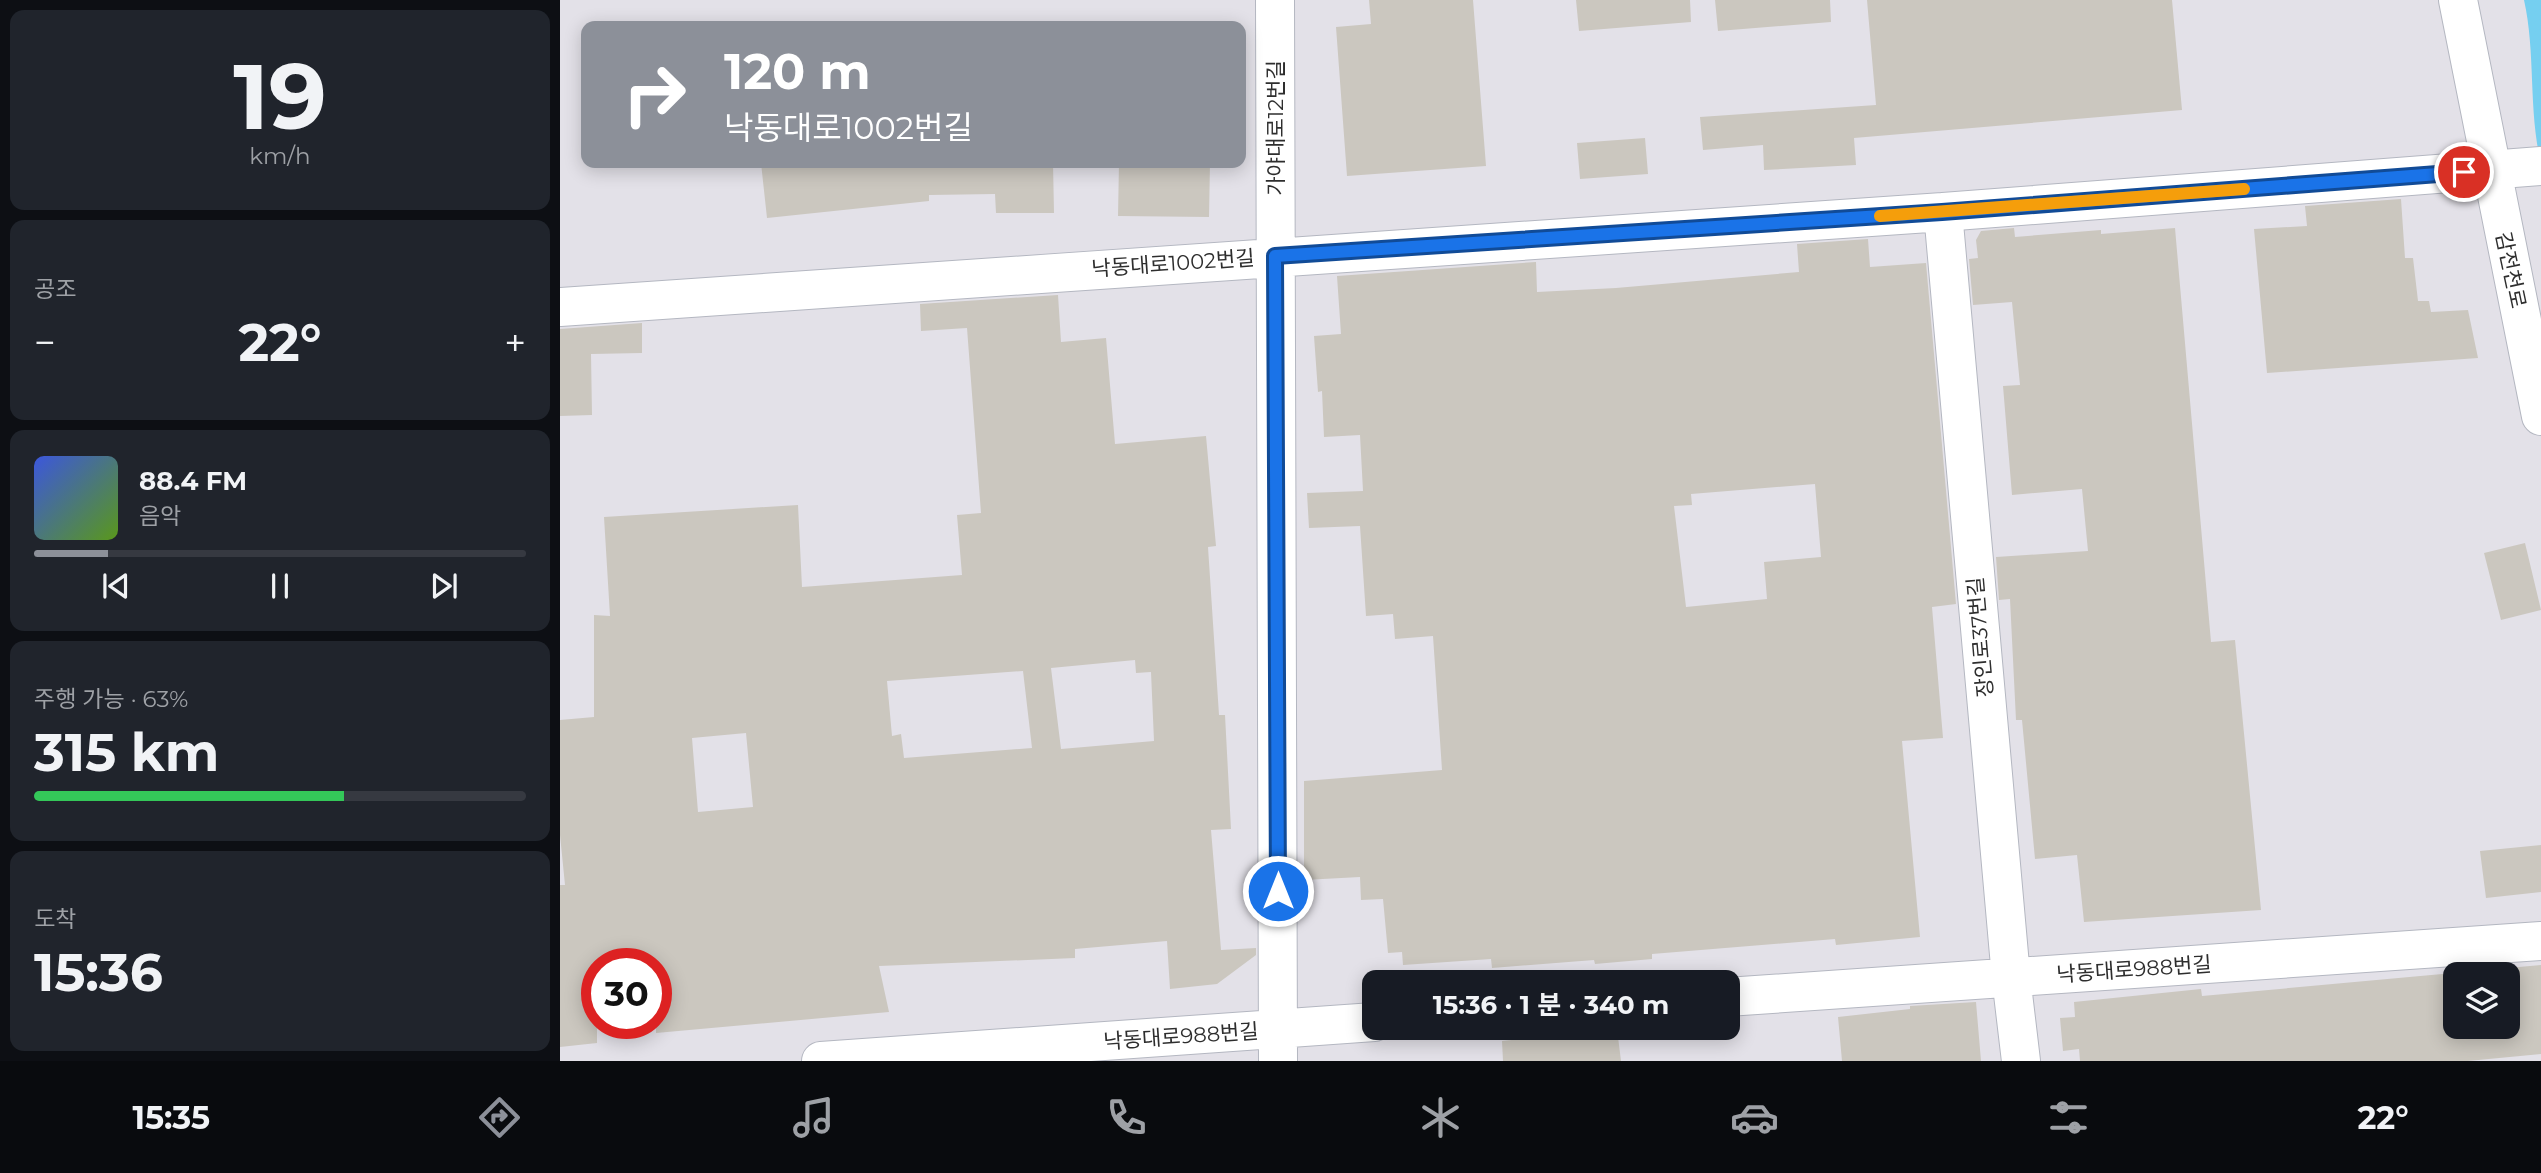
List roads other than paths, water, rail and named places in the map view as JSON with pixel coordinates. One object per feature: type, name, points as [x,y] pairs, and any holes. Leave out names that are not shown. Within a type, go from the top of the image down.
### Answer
[{"type":"street","name":"가야대로12번길","points":[[1275,0],[1278,1045]]},
{"type":"street","name":"감전천로","points":[[2458,0],[2514,168],[2541,416]]},
{"type":"street","name":"낙동대로1002번길","points":[[560,307],[1942,212],[2514,168]]},
{"type":"street","name":"장인로37번길","points":[[1942,212],[2011,977],[2021,1061]]},
{"type":"street","name":"낙동대로988번길","points":[[1740,996],[2541,941]]},
{"type":"street","name":"낙동대로988번길","points":[[821,1061],[1278,1045],[1362,1025]]},
{"type":"water","points":[[2524,0],[2541,0],[2541,163],[2535,123],[2528,20]]}]
